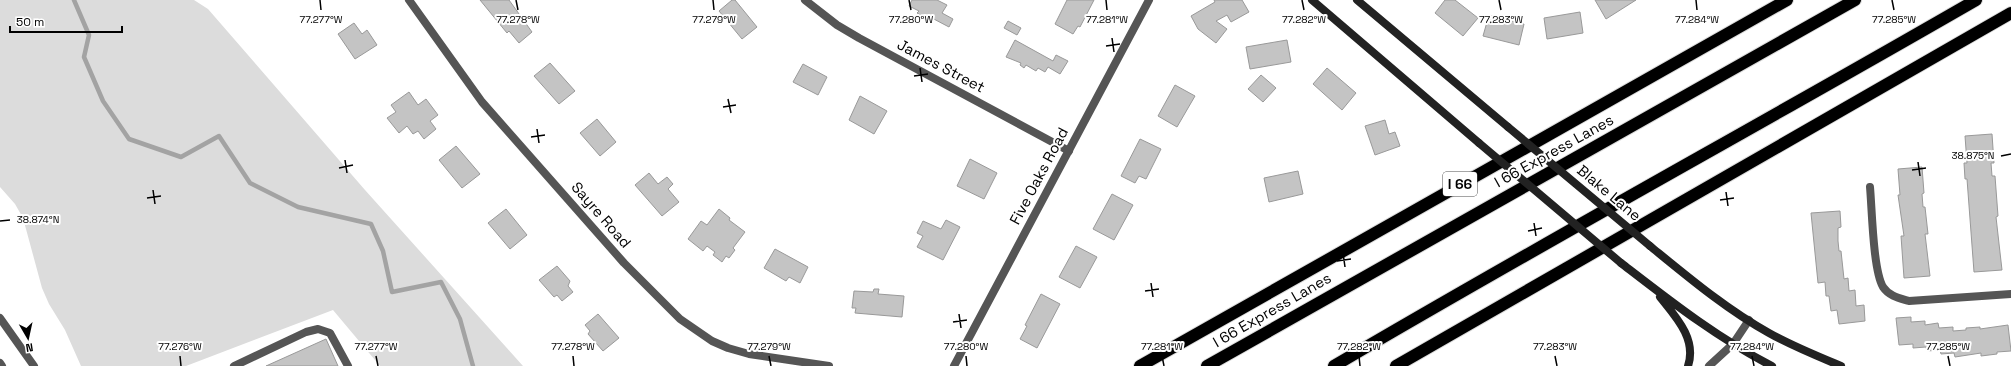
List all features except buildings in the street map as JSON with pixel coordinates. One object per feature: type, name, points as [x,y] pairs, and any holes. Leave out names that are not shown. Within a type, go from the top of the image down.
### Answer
[{"type":"highway","name":"I 66","points":[[1140,366],[1787,0]]},
{"type":"highway","name":"I 66 Express Lanes","points":[[1207,366],[1855,0]]},
{"type":"highway","points":[[1334,366],[1482,279],[1823,88],[1976,0]]},
{"type":"highway","points":[[1396,366],[2011,13]]},
{"type":"main road","points":[[1312,0],[1621,263],[1733,344],[1772,366]]},
{"type":"main road","name":"Blake Lane","points":[[1357,0],[1714,298],[1788,343],[1841,366]]},
{"type":"main road","points":[[1654,288],[1689,338],[1691,350],[1688,366]]},
{"type":"street","name":"Sayre Road","points":[[409,0],[482,102],[624,263],[680,319],[712,341],[728,348],[749,354],[829,366]]},
{"type":"street","name":"James Street","points":[[806,0],[826,17],[859,38],[1069,151]]},
{"type":"street","name":"Five Oaks Road","points":[[954,366],[1150,0]]},
{"type":"street","points":[[1870,187],[1877,272],[1883,287],[1894,298],[1909,301],[2011,294]]},
{"type":"street","points":[[0,318],[34,366]]},
{"type":"street","points":[[1709,366],[1733,344],[1749,320]]},
{"type":"street","points":[[234,366],[306,332],[318,329],[330,333],[348,366]]},
{"type":"shaded area","points":[[0,0],[194,0],[208,9],[365,190],[523,366],[380,366],[333,310],[186,366],[81,366],[65,330],[49,304],[42,288],[23,218],[15,204],[0,187]]},
{"type":"waterway","points":[[74,0],[89,35],[84,57],[103,101],[129,139],[181,157],[219,136],[250,183],[298,207],[371,224],[383,251],[392,292],[441,282],[460,319],[473,366]]}]
